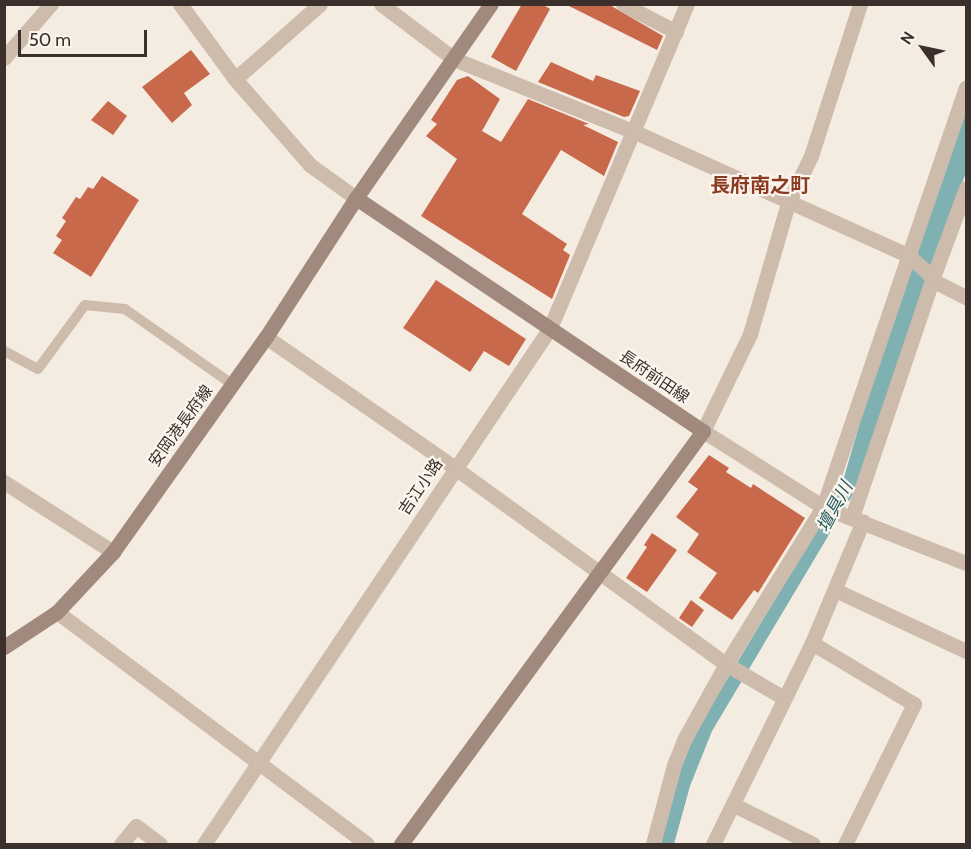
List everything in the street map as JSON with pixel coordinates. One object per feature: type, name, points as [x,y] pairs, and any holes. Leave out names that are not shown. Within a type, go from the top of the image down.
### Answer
[{"type":"main road","points":[[356,198],[491,4]]},
{"type":"main road","name":"長府前田線","points":[[356,198],[703,431]]},
{"type":"main road","name":"安岡港長府線","points":[[4,647],[57,612],[113,552],[266,337],[356,198]]},
{"type":"main road","points":[[401,844],[703,431]]},
{"type":"street","points":[[4,58],[51,4]]},
{"type":"street","points":[[180,4],[235,79],[310,165],[356,198]]},
{"type":"street","points":[[235,79],[320,4]]},
{"type":"street","points":[[381,4],[454,58],[635,132],[910,257],[930,277],[966,297]]},
{"type":"street","points":[[623,4],[676,32]]},
{"type":"street","name":"吉江小路","points":[[204,844],[550,328],[635,132],[687,4]]},
{"type":"street","points":[[860,4],[811,156],[788,203],[750,334],[703,431],[825,508],[966,563]]},
{"type":"street","points":[[654,844],[674,765],[685,738],[825,508],[966,88]]},
{"type":"street","points":[[713,844],[812,643],[835,590],[853,518],[930,277],[966,188]]},
{"type":"street","points":[[266,337],[601,571],[729,666],[784,698]]},
{"type":"street","points":[[4,482],[113,552]]},
{"type":"street","points":[[835,590],[966,651]]},
{"type":"street","points":[[57,612],[368,844]]},
{"type":"street","points":[[812,643],[914,704],[845,844]]},
{"type":"street","points":[[734,805],[813,844]]},
{"type":"street","points":[[121,844],[136,826],[160,844]]},
{"type":"lane","points":[[4,351],[38,369],[85,305],[125,309],[233,385]]},
{"type":"water","name":"壇具川","points":[[966,112],[966,172],[852,496],[712,731],[690,786],[674,844],[659,844],[680,766],[693,736],[840,491],[865,405]]},
{"type":"building","points":[[522,4],[542,4],[550,9],[516,71],[491,57]]},
{"type":"building","points":[[565,4],[608,4],[663,36],[657,50]]},
{"type":"building","points":[[191,50],[210,74],[184,93],[192,105],[172,123],[142,87]]},
{"type":"building","points":[[551,62],[593,81],[596,75],[640,91],[629,116],[624,117],[538,82]]},
{"type":"building","points":[[468,76],[500,99],[482,131],[501,142],[528,99],[589,124],[583,125],[618,142],[604,176],[561,150],[522,214],[567,244],[563,250],[570,255],[552,299],[421,216],[457,159],[426,136],[437,124],[431,120],[457,80]]},
{"type":"building","points":[[108,101],[127,116],[113,135],[91,120]]},
{"type":"building","points":[[102,176],[139,200],[91,277],[53,253],[62,240],[56,236],[66,221],[62,218],[76,197],[80,199],[88,187],[93,189]]},
{"type":"building","points":[[436,280],[526,339],[509,366],[484,351],[470,372],[403,328]]},
{"type":"building","points":[[709,455],[729,468],[726,472],[751,488],[753,484],[805,518],[758,593],[754,590],[732,620],[699,598],[717,573],[687,552],[699,534],[676,517],[698,489],[688,482]]},
{"type":"building","points":[[652,533],[677,550],[647,592],[626,578],[647,547],[644,545]]},
{"type":"building","points":[[691,600],[704,610],[692,627],[679,618]]},
{"type":"district","name":"長府南之町","points":[[760,185]]}]
